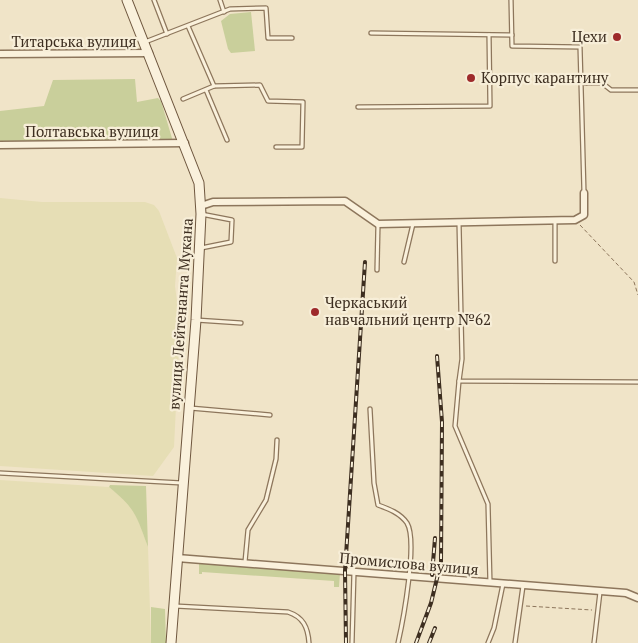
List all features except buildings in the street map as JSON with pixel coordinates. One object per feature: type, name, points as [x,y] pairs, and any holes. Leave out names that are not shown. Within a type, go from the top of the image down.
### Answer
[{"type":"main road","name":"вулиця Лейтенанта Мукана","points":[[127,0],[185,143],[199,183],[201,210],[196,320],[171,643]]},
{"type":"street","name":"Титарська вулиця","points":[[0,54],[148,53]]},
{"type":"street","name":"Полтавська вулиця","points":[[0,145],[185,143]]},
{"type":"street","points":[[201,210],[213,202],[345,201],[378,224],[575,220],[584,215],[584,193]]},
{"type":"street","name":"Промислова вулиця","points":[[177,558],[354,572],[408,574],[523,586],[626,593],[638,598]]},
{"type":"lane","points":[[154,0],[167,34]]},
{"type":"lane","points":[[220,0],[224,12]]},
{"type":"lane","points":[[511,0],[512,46],[580,47],[584,193]]},
{"type":"lane","points":[[144,42],[230,9],[266,8],[268,38],[292,38]]},
{"type":"lane","points":[[188,26],[214,86]]},
{"type":"lane","points":[[371,34],[512,35]]},
{"type":"lane","points":[[358,106],[490,106],[489,35]]},
{"type":"lane","points":[[581,84],[602,83],[611,90],[638,90]]},
{"type":"lane","points":[[183,100],[214,86],[260,85],[268,101],[303,102],[302,147],[276,147]]},
{"type":"lane","points":[[206,90],[227,140]]},
{"type":"lane","points":[[198,249],[231,242],[232,220],[201,210]]},
{"type":"lane","points":[[555,220],[555,261]]},
{"type":"lane","points":[[459,223],[462,359],[455,426],[488,504],[490,583]]},
{"type":"lane","points":[[377,270],[378,224]]},
{"type":"lane","points":[[404,262],[414,224]]},
{"type":"lane","points":[[196,320],[241,323]]},
{"type":"lane","points":[[459,381],[638,382]]},
{"type":"lane","points":[[189,408],[270,415]]},
{"type":"lane","points":[[370,409],[374,483],[378,505],[398,513],[408,525],[411,542],[403,622],[398,643]]},
{"type":"lane","points":[[245,563],[248,530],[266,500],[276,459],[277,440]]},
{"type":"lane","points":[[0,473],[182,483]]},
{"type":"lane","points":[[352,643],[354,572]]},
{"type":"lane","points":[[488,643],[494,628],[503,584]]},
{"type":"lane","points":[[515,643],[523,586]]},
{"type":"lane","points":[[594,643],[600,592]]},
{"type":"lane","points":[[174,606],[288,612],[304,622],[309,633],[309,643]]},
{"type":"path","points":[[575,220],[634,282],[638,295]]},
{"type":"path","points":[[520,605],[598,611]]},
{"type":"shaded area","points":[[0,198],[42,202],[145,202],[154,205],[159,211],[177,258],[175,286],[180,325],[174,447],[153,476],[0,466]]},
{"type":"shaded area","points":[[0,480],[109,487],[129,503],[136,514],[148,547],[151,643],[0,643]]},
{"type":"green space","points":[[251,12],[255,51],[231,53],[228,49],[221,21],[230,14]]},
{"type":"green space","points":[[135,79],[137,102],[158,98],[161,101],[174,145],[0,145],[0,111],[44,106],[53,80]]},
{"type":"green space","points":[[110,485],[146,486],[148,547],[134,513],[125,501],[109,487]]},
{"type":"green space","points":[[199,562],[340,573],[339,587],[334,587],[334,581],[202,572],[202,574],[199,574]]},
{"type":"green space","points":[[151,607],[165,609],[166,643],[151,643]]},
{"type":"railway","points":[[346,643],[345,571],[365,262]]},
{"type":"railway","points":[[416,643],[431,603],[441,562],[442,422],[437,356]]},
{"type":"railway","points":[[432,575],[435,538]]},
{"type":"railway","points":[[429,643],[435,628]]},
{"type":"place","name":"Цехи","points":[[617,37]]},
{"type":"place","name":"Корпус карантину","points":[[471,78]]},
{"type":"place","name":"Черкаський навчальний центр №62","points":[[315,312]]}]
